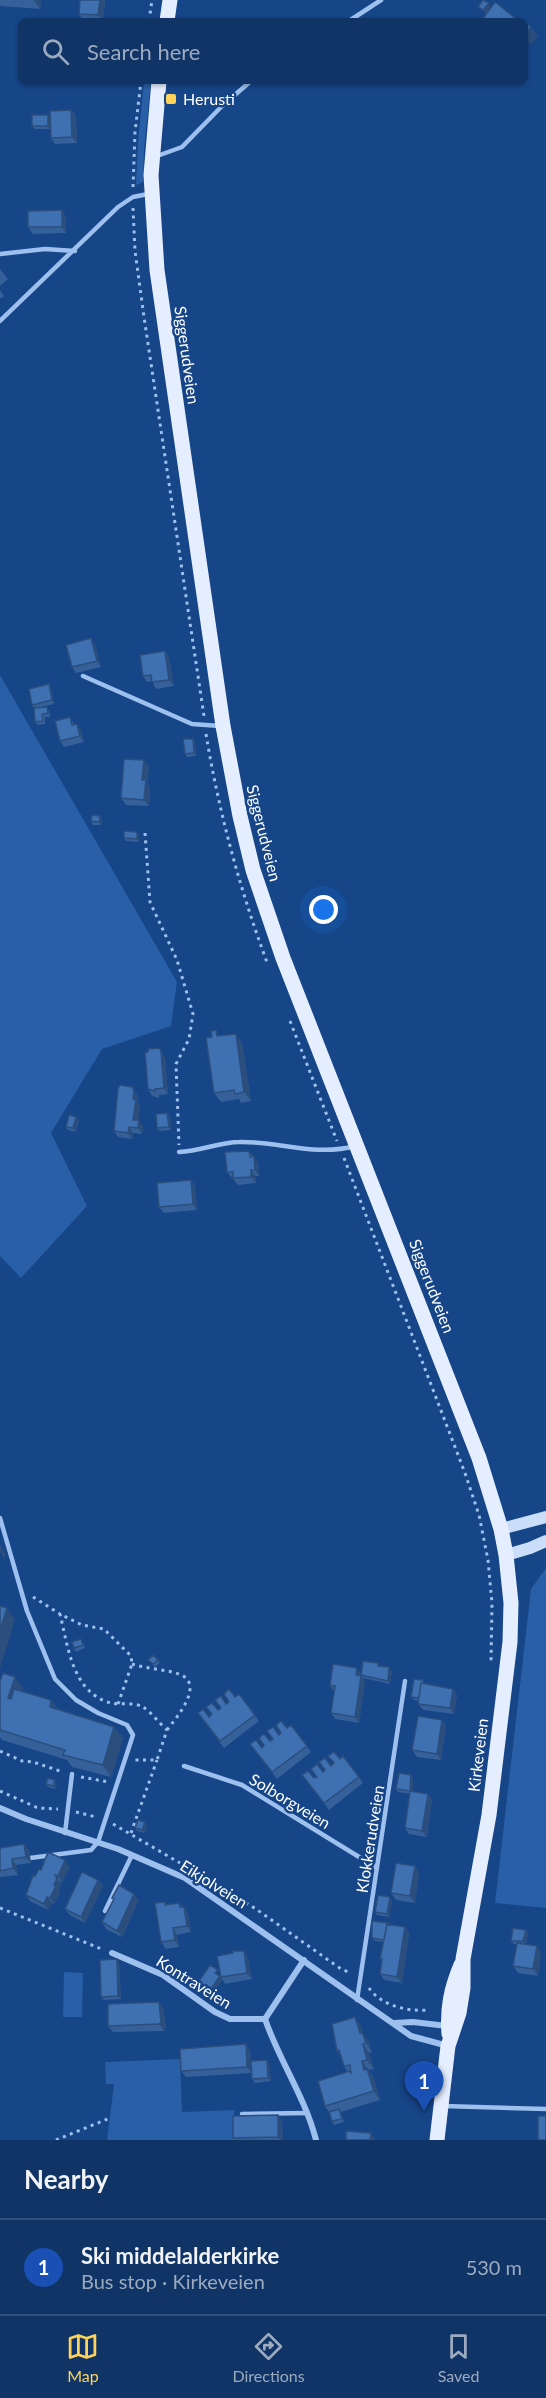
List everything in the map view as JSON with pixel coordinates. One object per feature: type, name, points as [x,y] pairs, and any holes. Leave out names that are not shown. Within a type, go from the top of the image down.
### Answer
[{"type":"main road","points":[[167,18],[170,0]]},
{"type":"main road","name":"Siggerudveien","points":[[159,84],[151,157],[151,193],[157,270],[223,726],[238,806],[259,888],[475,1448],[501,1528],[506,1555]]},
{"type":"main road","points":[[501,1528],[546,1517]]},
{"type":"main road","points":[[506,1555],[546,1541]]},
{"type":"main road","name":"Kirkeveien","points":[[438,2140],[450,2034],[464,1988],[464,1959],[484,1847],[507,1669],[511,1603],[506,1555]]},
{"type":"street","name":"Eikjolveien","points":[[0,1808],[26,1820],[98,1842],[185,1878],[411,2036],[450,2034]]},
{"type":"street","name":"Kontraveien","points":[[111,1953],[163,1975],[215,2012],[230,2019],[266,2019]]},
{"type":"street","points":[[304,1960],[266,2019],[275,2047],[308,2113],[316,2140]]},
{"type":"street","points":[[393,2023],[413,2022],[450,2034]]},
{"type":"lane","points":[[354,18],[381,0]]},
{"type":"lane","points":[[151,157],[164,155],[182,147],[222,106],[248,84]]},
{"type":"lane","points":[[0,321],[112,213],[133,197],[151,193]]},
{"type":"lane","points":[[0,254],[45,249],[75,251]]},
{"type":"lane","points":[[83,675],[192,724],[223,726]]},
{"type":"lane","points":[[179,1152],[196,1151],[232,1142],[311,1151],[340,1150],[358,1145]]},
{"type":"lane","points":[[0,1518],[27,1611],[55,1678],[76,1700],[98,1713],[127,1725],[133,1735],[98,1842],[91,1850],[30,1858]]},
{"type":"lane","name":"Klokkerudveien","points":[[357,2000],[405,1681]]},
{"type":"lane","name":"Solborgveien","points":[[184,1766],[242,1785],[377,1868]]},
{"type":"lane","points":[[66,1833],[72,1774]]},
{"type":"lane","points":[[105,1911],[132,1855]]},
{"type":"lane","points":[[441,2106],[546,2109]]},
{"type":"lane","points":[[242,2114],[308,2113]]},
{"type":"path","points":[[149,18],[152,0]]},
{"type":"path","points":[[141,84],[133,159],[133,197],[135,251],[144,316],[216,789],[229,846],[270,970]]},
{"type":"path","points":[[145,833],[150,902],[177,960],[193,1014],[189,1039],[176,1064],[179,1152]]},
{"type":"path","points":[[286,1011],[465,1473],[478,1515],[491,1583],[491,1670]]},
{"type":"path","points":[[20,1588],[60,1614],[82,1625],[104,1629],[131,1656],[132,1664],[118,1704]]},
{"type":"path","points":[[60,1614],[75,1670],[87,1690],[108,1702],[142,1706],[167,1730]]},
{"type":"path","points":[[131,1833],[167,1730],[185,1706],[189,1685],[185,1678],[178,1674],[132,1664]]},
{"type":"path","points":[[0,1752],[22,1761],[33,1762],[91,1780],[117,1783]]},
{"type":"path","points":[[125,1760],[157,1760]]},
{"type":"path","points":[[0,1908],[111,1953]]},
{"type":"path","points":[[56,2140],[110,2118]]},
{"type":"shaded area","points":[[144,84],[151,84],[143,182],[136,185]]},
{"type":"shaded area","points":[[0,675],[177,982],[171,1026],[102,1049],[51,1133],[87,1206],[21,1278],[0,1256]]},
{"type":"shaded area","points":[[546,1568],[546,1908],[495,1903],[531,1589]]},
{"type":"shaded area","points":[[64,1972],[83,1973],[82,2017],[63,2017]]},
{"type":"shaded area","points":[[180,2059],[182,2112],[234,2110],[235,2140],[107,2140],[114,2084],[106,2084],[105,2062]]},
{"type":"building","points":[[80,0],[100,0],[98,15],[79,14]]},
{"type":"building","points":[[483,0],[489,3],[483,10],[478,7]]},
{"type":"building","points":[[495,2],[515,18],[483,18]]},
{"type":"building","points":[[71,110],[72,137],[51,138],[50,111]]},
{"type":"building","points":[[32,115],[48,115],[48,126],[32,126]]},
{"type":"building","points":[[62,210],[62,227],[28,227],[28,211]]},
{"type":"building","points":[[91,638],[97,661],[72,667],[66,645]]},
{"type":"building","points":[[165,651],[169,680],[152,682],[151,675],[143,676],[140,655]]},
{"type":"building","points":[[49,684],[52,700],[32,705],[29,689]]},
{"type":"building","points":[[47,707],[48,713],[42,714],[43,721],[35,722],[34,708]]},
{"type":"building","points":[[70,717],[72,725],[77,724],[80,736],[60,741],[55,721]]},
{"type":"building","points":[[183,739],[193,739],[194,753],[185,754]]},
{"type":"building","points":[[124,759],[144,760],[142,780],[146,780],[144,800],[121,798]]},
{"type":"building","points":[[92,815],[100,816],[99,822],[91,821]]},
{"type":"building","points":[[124,831],[137,832],[137,839],[124,838]]},
{"type":"building","points":[[216,1030],[217,1036],[236,1034],[244,1092],[235,1094],[234,1090],[214,1093],[206,1038],[212,1037],[211,1031]]},
{"type":"building","points":[[159,1048],[164,1088],[155,1089],[155,1091],[148,1089],[145,1052],[148,1052],[148,1049]]},
{"type":"building","points":[[120,1085],[132,1087],[133,1099],[136,1099],[133,1120],[139,1120],[138,1128],[129,1127],[128,1133],[114,1131]]},
{"type":"building","points":[[167,1113],[169,1127],[157,1128],[156,1114]]},
{"type":"building","points":[[69,1115],[76,1117],[73,1128],[66,1127]]},
{"type":"building","points":[[249,1151],[250,1157],[254,1156],[255,1170],[251,1170],[251,1177],[233,1178],[233,1172],[227,1172],[225,1152]]},
{"type":"building","points":[[191,1180],[193,1204],[159,1207],[157,1183]]},
{"type":"building","points":[[0,1606],[7,1608],[0,1631]]},
{"type":"building","points":[[81,1639],[83,1645],[74,1648],[72,1642]]},
{"type":"building","points":[[153,1655],[158,1660],[153,1664],[148,1660]]},
{"type":"building","points":[[363,1661],[389,1667],[388,1681],[361,1675]]},
{"type":"building","points":[[333,1664],[357,1668],[356,1675],[361,1676],[355,1717],[331,1713],[335,1686],[330,1686]]},
{"type":"building","points":[[3,1673],[15,1677],[8,1698],[11,1699],[14,1689],[51,1700],[50,1707],[114,1727],[103,1765],[63,1755],[65,1750],[0,1730],[0,1681]]},
{"type":"building","points":[[414,1679],[423,1680],[419,1698],[411,1697]]},
{"type":"building","points":[[421,1683],[453,1689],[450,1708],[418,1704]]},
{"type":"building","points":[[229,1689],[235,1697],[239,1694],[255,1715],[220,1741],[198,1713],[203,1709],[209,1717],[212,1714],[206,1707],[212,1703],[218,1710],[221,1708],[215,1700],[221,1696],[226,1704],[229,1702],[224,1694]]},
{"type":"building","points":[[418,1716],[442,1720],[437,1754],[412,1750]]},
{"type":"building","points":[[281,1721],[287,1728],[291,1725],[307,1746],[272,1772],[250,1744],[256,1740],[262,1748],[264,1745],[259,1738],[264,1734],[270,1741],[273,1739],[267,1731],[273,1727],[279,1735],[281,1733],[276,1725]]},
{"type":"building","points":[[334,1752],[340,1759],[343,1756],[359,1777],[324,1803],[302,1775],[308,1771],[314,1778],[317,1777],[311,1769],[317,1764],[323,1772],[325,1770],[319,1762],[325,1758],[331,1766],[334,1763],[328,1756]]},
{"type":"building","points":[[399,1773],[411,1775],[410,1791],[396,1789]]},
{"type":"building","points":[[48,1778],[55,1780],[53,1786],[46,1784]]},
{"type":"building","points":[[410,1791],[428,1794],[422,1831],[405,1828]]},
{"type":"building","points":[[138,1820],[145,1822],[142,1830],[135,1828]]},
{"type":"building","points":[[24,1844],[26,1857],[12,1859],[13,1868],[0,1871],[0,1848]]},
{"type":"building","points":[[48,1852],[65,1860],[58,1876],[55,1875],[57,1878],[54,1885],[56,1886],[44,1904],[26,1895],[33,1875],[35,1876],[39,1869],[41,1870]]},
{"type":"building","points":[[396,1863],[415,1866],[410,1896],[391,1893]]},
{"type":"building","points":[[82,1872],[98,1880],[81,1917],[65,1909]]},
{"type":"building","points":[[119,1885],[134,1894],[117,1931],[102,1922]]},
{"type":"building","points":[[378,1895],[390,1897],[387,1914],[375,1912]]},
{"type":"building","points":[[165,1902],[165,1905],[179,1903],[180,1907],[184,1907],[187,1926],[173,1928],[175,1940],[161,1942],[155,1903]]},
{"type":"building","points":[[372,1921],[389,1923],[384,1940],[372,1938]]},
{"type":"building","points":[[387,1924],[405,1927],[397,1977],[380,1974],[382,1959],[380,1959]]},
{"type":"building","points":[[513,1928],[526,1930],[523,1941],[511,1941]]},
{"type":"building","points":[[517,1943],[537,1946],[533,1969],[513,1966]]},
{"type":"building","points":[[232,1951],[244,1951],[247,1973],[221,1977],[217,1956],[233,1953]]},
{"type":"building","points":[[117,1959],[118,1996],[101,1997],[100,1960]]},
{"type":"building","points":[[210,1965],[218,1970],[215,1973],[220,1976],[209,1992],[197,1984]]},
{"type":"building","points":[[159,2002],[161,2022],[159,2024],[108,2026],[108,2004]]},
{"type":"building","points":[[355,2017],[366,2043],[363,2044],[367,2060],[362,2061],[364,2070],[367,2069],[374,2091],[325,2106],[318,2081],[350,2071],[351,2074],[350,2065],[344,2066],[339,2050],[337,2051],[332,2024]]},
{"type":"building","points":[[246,2044],[247,2067],[181,2071],[180,2049]]},
{"type":"building","points":[[267,2060],[268,2078],[252,2079],[251,2061]]},
{"type":"building","points":[[339,2109],[342,2119],[332,2121],[329,2112]]},
{"type":"building","points":[[278,2115],[278,2137],[233,2138],[233,2116]]},
{"type":"building","points":[[538,2116],[546,2116],[546,2140],[538,2140]]},
{"type":"building","points":[[346,2131],[371,2133],[370,2140],[346,2140]]},
{"type":"place","name":"Herusti","points":[[171,99]]},
{"type":"place","name":"Ski middelalderkirke","points":[[424,2111]]}]
